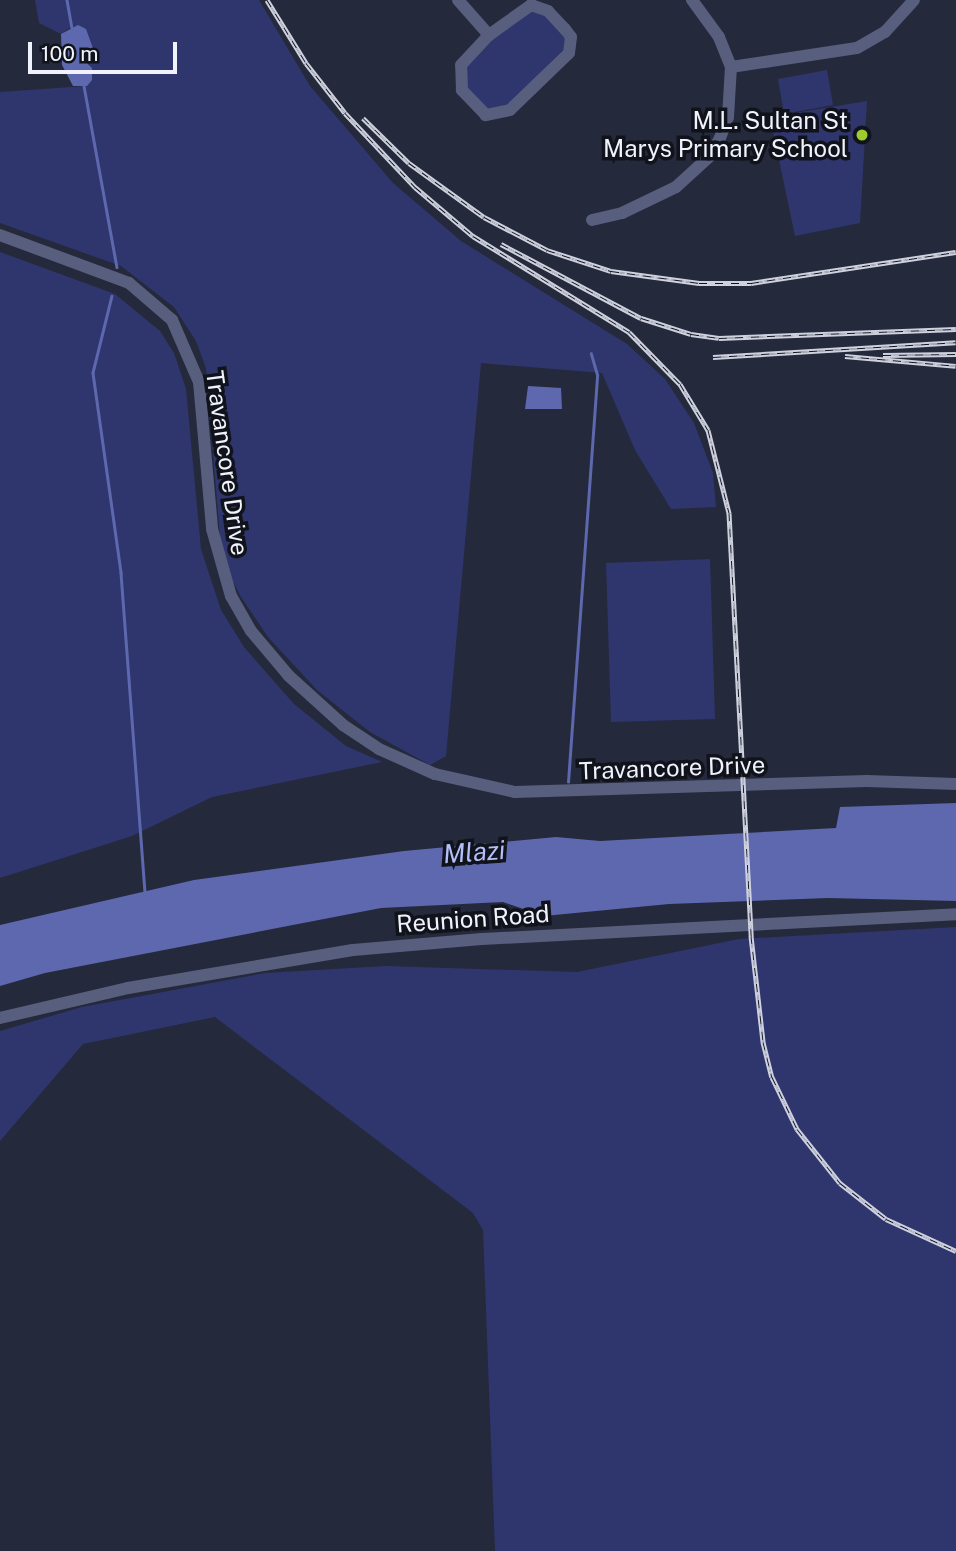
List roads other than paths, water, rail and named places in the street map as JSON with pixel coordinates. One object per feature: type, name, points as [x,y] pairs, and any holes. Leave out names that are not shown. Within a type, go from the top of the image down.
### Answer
[{"type":"street","points":[[458,0],[489,35]]},
{"type":"street","points":[[592,220],[622,213],[676,187],[710,156],[728,117],[731,67],[719,37],[692,0]]},
{"type":"street","points":[[731,67],[857,48],[885,32],[914,0]]},
{"type":"street","points":[[531,5],[548,11],[571,37],[572,47],[510,110],[494,116],[478,110],[458,83],[461,65],[489,35],[531,5]]},
{"type":"street","name":"Travancore Drive","points":[[0,234],[122,280],[146,294],[172,320],[199,383],[212,529],[231,596],[257,639],[289,676],[343,725],[379,749],[454,780],[515,792],[867,781],[956,785]]},
{"type":"street","name":"Reunion Road","points":[[0,1018],[128,988],[353,950],[482,939],[956,914]]},
{"type":"water","points":[[78,25],[86,29],[94,51],[86,62],[92,68],[92,80],[87,86],[73,86],[62,65],[61,34]]},
{"type":"water","points":[[528,386],[561,388],[562,409],[525,409]]},
{"type":"water","name":"Mlazi","points":[[956,803],[956,901],[828,898],[669,904],[544,916],[503,902],[381,908],[45,973],[0,986],[0,925],[194,880],[404,851],[556,837],[600,841],[836,828],[840,807]]},
{"type":"waterway","points":[[67,0],[72,28]]},
{"type":"waterway","points":[[84,86],[117,267]]},
{"type":"waterway","points":[[112,296],[93,373],[121,573],[145,893]]},
{"type":"waterway","points":[[568,782],[597,375],[591,354]]},
{"type":"railway","points":[[267,0],[306,63],[345,113],[415,187],[473,236],[629,332],[680,384],[708,430],[729,513],[751,936],[763,1042],[772,1077],[797,1129],[840,1183],[886,1219],[956,1251]]},
{"type":"railway","points":[[363,118],[409,163],[484,217],[547,250],[611,271],[699,283],[751,283],[956,252]]},
{"type":"railway","points":[[501,244],[641,318],[691,334],[719,338],[956,329]]},
{"type":"railway","points":[[713,357],[956,342]]},
{"type":"railway","points":[[883,355],[956,354]]},
{"type":"railway","points":[[845,356],[956,366]]},
{"type":"place","name":"M.L. Sultan St Marys Primary School","points":[[862,135]]}]
